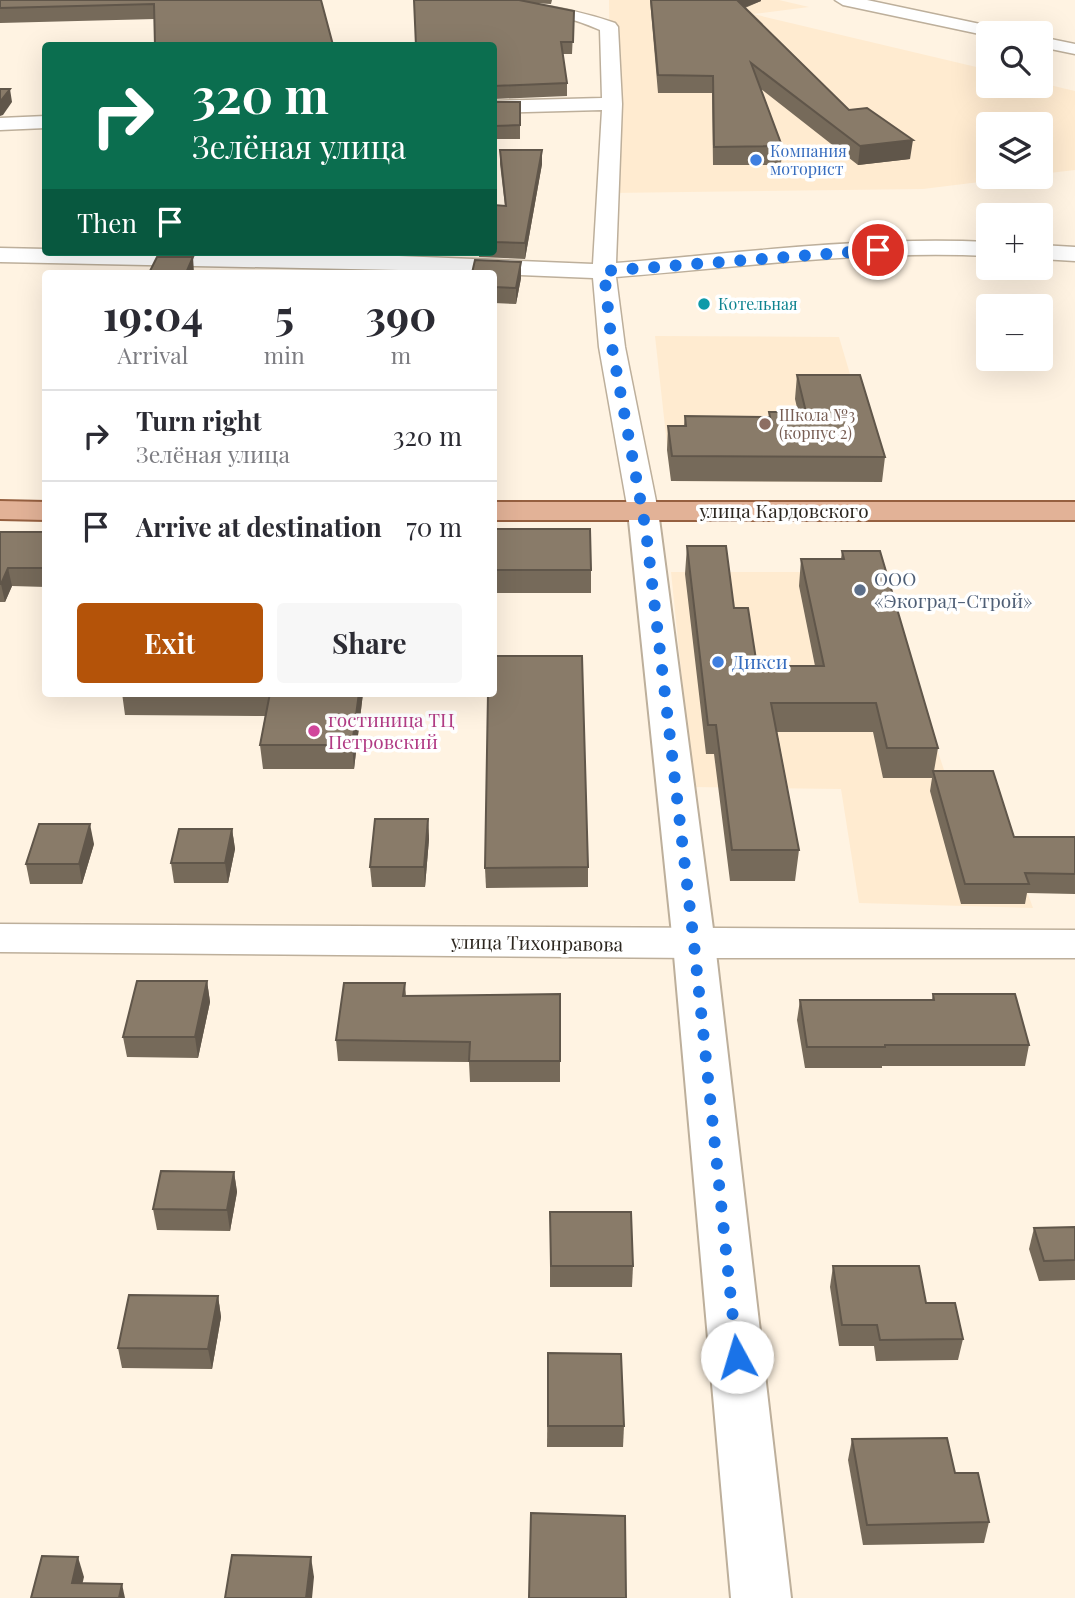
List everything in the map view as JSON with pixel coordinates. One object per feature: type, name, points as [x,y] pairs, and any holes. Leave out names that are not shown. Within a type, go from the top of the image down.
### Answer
[{"type":"main road","points":[[0,510],[42,510]]},
{"type":"main road","name":"улица Кардовского","points":[[497,511],[1075,511]]},
{"type":"street","points":[[434,0],[542,5],[591,18],[609,27],[612,104],[604,271],[612,347],[643,510],[694,944],[761,1598]]},
{"type":"street","points":[[843,0],[976,28]]},
{"type":"street","points":[[1053,44],[1075,49]]},
{"type":"street","points":[[497,107],[612,104]]},
{"type":"street","points":[[0,124],[42,122]]},
{"type":"street","points":[[50,256],[399,263],[604,271],[855,250],[976,248]]},
{"type":"street","points":[[1053,253],[1075,254]]},
{"type":"street","points":[[0,255],[42,256]]},
{"type":"street","name":"улица Тихонравова","points":[[0,938],[694,944],[1075,944]]},
{"type":"shaded area","points":[[609,0],[779,0],[809,7],[753,14],[976,67],[976,98],[1053,98],[1053,86],[1075,91],[1075,170],[1053,173],[1053,112],[976,112],[976,183],[923,189],[611,193]]},
{"type":"shaded area","name":"Школа №3 (корпус 2)","points":[[655,336],[839,337],[882,482],[671,481]]},
{"type":"shaded area","points":[[671,572],[878,572],[948,782],[988,783],[1033,908],[859,903],[841,789],[693,787]]},
{"type":"building","points":[[0,0],[321,0],[332,42],[155,42],[154,4],[0,8]]},
{"type":"building","points":[[414,0],[519,0],[574,11],[573,42],[561,42],[567,83],[497,86],[497,42],[416,42]]},
{"type":"building","points":[[651,0],[737,0],[849,110],[867,108],[913,140],[860,146],[751,63],[782,146],[714,147],[713,76],[658,75]]},
{"type":"building","points":[[0,89],[10,89],[0,102]]},
{"type":"building","points":[[497,102],[520,102],[520,125],[497,126]]},
{"type":"building","points":[[500,150],[542,150],[525,243],[497,242],[497,205],[506,206]]},
{"type":"building","points":[[157,257],[193,257],[187,270],[150,270]]},
{"type":"building","points":[[475,260],[521,262],[516,288],[497,287],[497,270],[473,270]]},
{"type":"building","points":[[797,375],[860,375],[885,457],[672,456],[668,426],[686,426],[685,416],[770,417],[769,412],[806,412]]},
{"type":"building","points":[[497,529],[590,529],[591,570],[497,570]]},
{"type":"building","points":[[0,532],[42,532],[42,568],[8,568],[0,584]]},
{"type":"building","points":[[687,546],[726,546],[734,608],[748,608],[757,666],[824,666],[801,559],[844,559],[842,551],[880,551],[938,748],[887,748],[876,703],[771,703],[799,850],[732,850],[716,725],[708,725]]},
{"type":"building","points":[[497,656],[582,656],[588,867],[485,868],[488,697],[497,697]]},
{"type":"building","points":[[269,697],[358,697],[352,745],[260,745]]},
{"type":"building","points":[[933,771],[993,771],[1014,837],[1075,837],[1075,874],[1025,873],[1029,884],[965,884]]},
{"type":"building","points":[[375,819],[428,819],[424,867],[370,867]]},
{"type":"building","points":[[39,824],[90,824],[79,864],[26,864]]},
{"type":"building","points":[[179,829],[232,829],[225,863],[171,863]]},
{"type":"building","points":[[137,981],[207,981],[195,1037],[123,1037]]},
{"type":"building","points":[[344,983],[405,983],[403,996],[560,994],[560,1061],[469,1061],[470,1042],[336,1040]]},
{"type":"building","points":[[933,994],[1015,994],[1029,1045],[807,1047],[800,1000],[934,1000]]},
{"type":"building","points":[[161,1171],[234,1172],[227,1210],[153,1209]]},
{"type":"building","points":[[550,1212],[631,1212],[633,1266],[551,1266]]},
{"type":"building","points":[[1075,1227],[1075,1260],[1044,1261],[1034,1228]]},
{"type":"building","points":[[833,1266],[919,1266],[926,1303],[955,1303],[963,1339],[880,1340],[877,1325],[842,1325]]},
{"type":"building","points":[[129,1295],[218,1296],[208,1349],[118,1348]]},
{"type":"building","points":[[548,1353],[621,1354],[624,1426],[548,1426]]},
{"type":"building","points":[[947,1438],[955,1473],[978,1473],[989,1522],[867,1525],[852,1439]]},
{"type":"building","points":[[531,1513],[625,1516],[626,1598],[529,1598]]},
{"type":"building","points":[[232,1555],[311,1557],[306,1598],[225,1598]]},
{"type":"building","points":[[42,1556],[78,1557],[72,1583],[122,1584],[119,1598],[31,1598]]},
{"type":"place","name":"Компания моторист","points":[[756,160]]},
{"type":"place","name":"Котельная","points":[[704,304]]},
{"type":"place","name":"Школа №3 (корпус 2)","points":[[765,424]]},
{"type":"place","name":"ООО «Экоград-Строй»","points":[[860,590]]},
{"type":"place","name":"Дикси","points":[[718,662]]},
{"type":"place","name":"гостиница ТЦ Петровский","points":[[314,731]]},
{"type":"route","points":[[737,1357],[719,1169],[646,531],[612,347],[604,271],[744,258],[878,250]]}]
